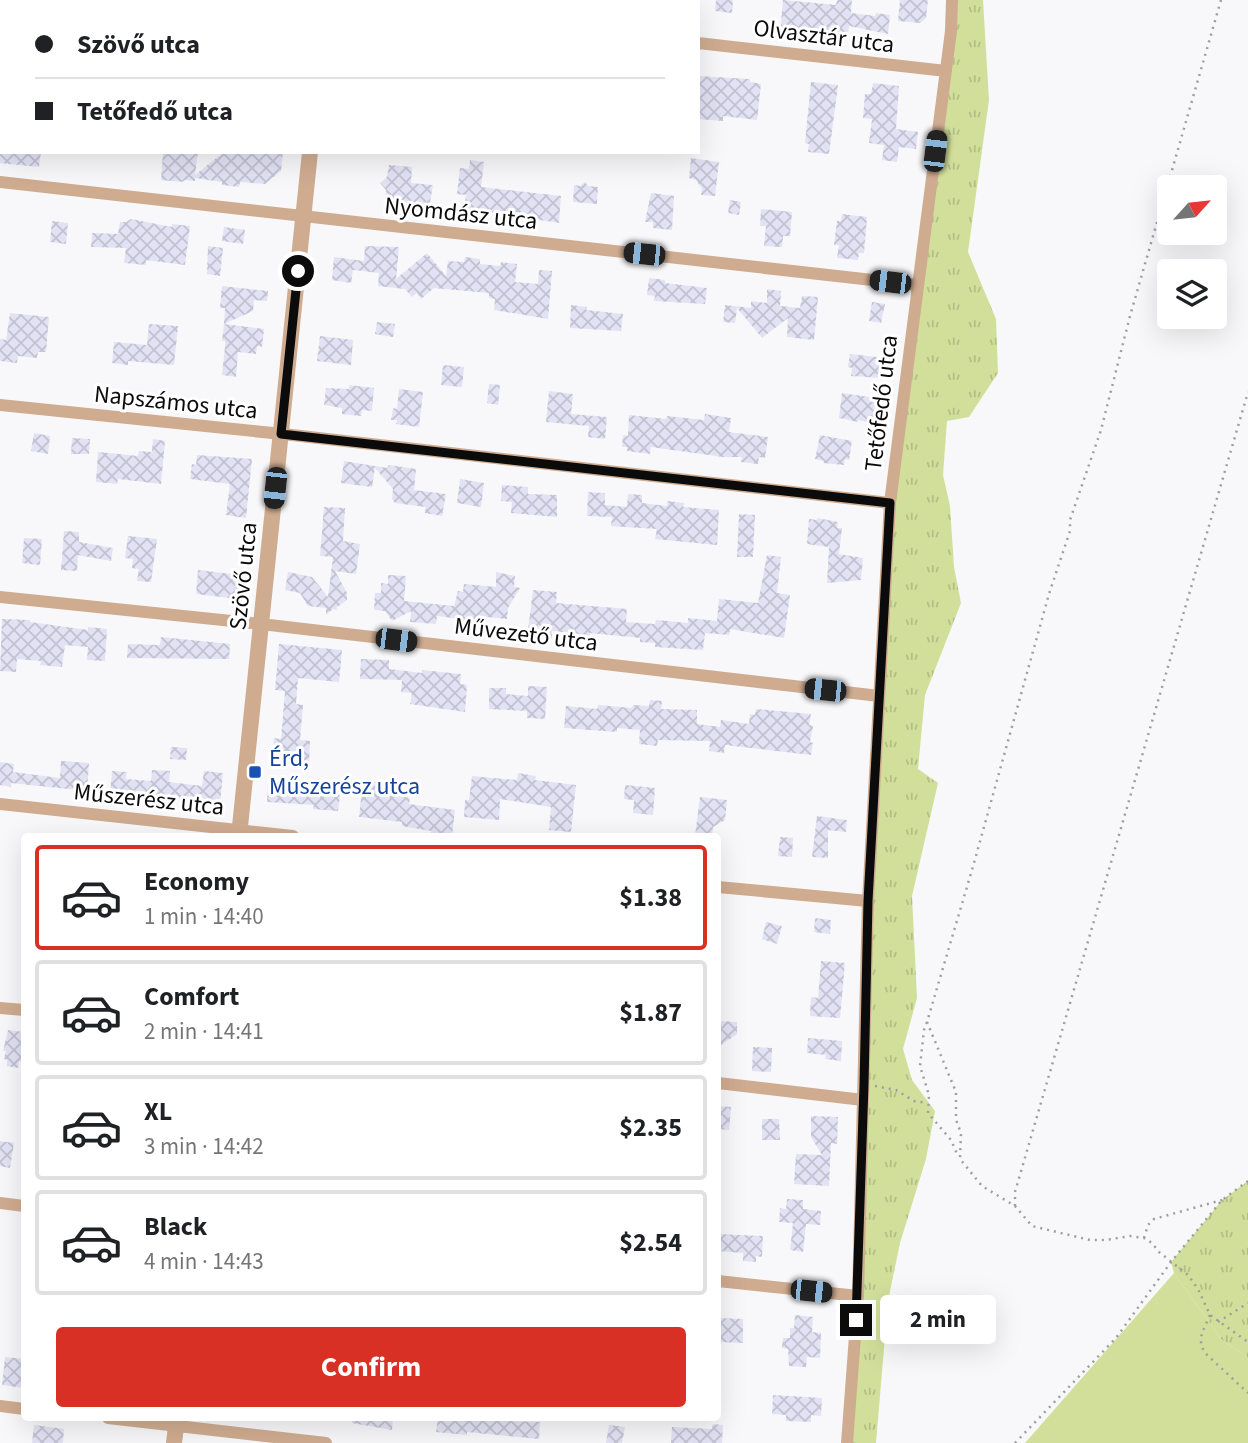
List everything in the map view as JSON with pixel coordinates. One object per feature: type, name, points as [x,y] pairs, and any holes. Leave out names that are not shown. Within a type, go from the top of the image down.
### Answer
[{"type":"street","name":"Tetőfedő utca","points":[[846,1443],[858,1296],[868,901],[890,503],[953,0]]},
{"type":"street","name":"Olvasztár utca","points":[[700,43],[946,71]]},
{"type":"street","name":"Szövő utca","points":[[239,833],[310,154]]},
{"type":"street","name":"Nyomdász utca","points":[[0,182],[917,285]]},
{"type":"street","name":"Napszámos utca","points":[[0,405],[890,503]]},
{"type":"street","name":"Művezető utca","points":[[0,597],[261,624],[879,696]]},
{"type":"street","name":"Műszerész utca","points":[[0,804],[239,833]]},
{"type":"street","points":[[721,887],[868,901]]},
{"type":"street","points":[[0,1008],[21,1010]]},
{"type":"street","points":[[721,1083],[863,1100]]},
{"type":"street","points":[[0,1203],[21,1206]]},
{"type":"street","points":[[721,1281],[858,1296]]},
{"type":"street","points":[[0,1406],[21,1409]]},
{"type":"street","points":[[174,1443],[177,1421],[326,1443]]},
{"type":"path","points":[[1221,0],[1130,316],[1101,430],[1070,520],[1070,531],[1049,594],[972,870],[923,1030],[920,1066],[929,1095],[928,1113],[951,1140],[960,1159],[982,1186],[1014,1206],[1031,1226],[1090,1240],[1130,1236],[1144,1238],[1188,1275],[1210,1315],[1248,1342]]},
{"type":"path","points":[[1014,1206],[1015,1192],[1066,1009],[1248,392]]},
{"type":"path","points":[[927,1021],[956,1092],[956,1119],[961,1133],[960,1159]]},
{"type":"path","points":[[864,1085],[887,1087],[905,1093],[920,1103],[928,1103]]},
{"type":"path","points":[[1015,1443],[1116,1338],[1171,1262],[1222,1200],[1248,1181]]},
{"type":"path","points":[[1144,1238],[1148,1225],[1154,1219],[1222,1200]]},
{"type":"path","points":[[1218,1322],[1248,1303]]},
{"type":"path","points":[[1210,1315],[1200,1333],[1201,1346],[1248,1393]]},
{"type":"green space","points":[[952,0],[983,0],[989,100],[968,252],[996,319],[998,373],[969,417],[947,421],[943,475],[950,506],[954,567],[961,603],[925,695],[918,769],[938,783],[912,896],[917,998],[903,1049],[912,1080],[935,1111],[926,1159],[900,1243],[888,1301],[876,1443],[847,1443],[890,503]]},
{"type":"green space","points":[[1248,1181],[1248,1358],[1222,1340],[1174,1273],[1171,1262],[1222,1200]]},
{"type":"green space","points":[[1174,1273],[1222,1340],[1248,1358],[1248,1443],[1025,1443]]},
{"type":"building","points":[[716,0],[733,0],[732,13],[715,11]]},
{"type":"building","points":[[783,0],[836,5],[837,0],[852,0],[851,13],[890,15],[888,34],[849,26],[848,35],[811,31],[810,36],[780,33]]},
{"type":"building","points":[[900,0],[928,0],[926,18],[920,23],[898,21]]},
{"type":"building","points":[[700,76],[750,79],[750,82],[761,84],[757,120],[723,116],[723,121],[700,119]]},
{"type":"building","points":[[811,82],[838,85],[829,154],[808,152],[809,144],[805,143]]},
{"type":"building","points":[[873,83],[899,86],[896,129],[918,132],[916,149],[899,147],[897,162],[882,160],[884,145],[869,143],[872,119],[863,118],[865,94],[871,94]]},
{"type":"building","points":[[0,154],[41,154],[39,167],[0,163]]},
{"type":"building","points":[[163,154],[198,154],[195,175],[221,154],[283,154],[281,171],[265,184],[240,182],[239,187],[195,178],[195,181],[182,182],[161,180]]},
{"type":"building","points":[[691,158],[719,162],[715,196],[701,195],[702,189],[696,180],[689,178]]},
{"type":"building","points":[[470,160],[484,162],[481,187],[561,196],[559,223],[464,208],[466,195],[457,194],[460,168],[469,169]]},
{"type":"building","points":[[389,165],[412,167],[411,183],[433,185],[429,208],[385,204],[386,190],[380,183],[387,177]]},
{"type":"building","points":[[585,182],[588,186],[598,187],[597,204],[573,202],[574,185],[580,186]]},
{"type":"building","points":[[651,193],[674,196],[672,230],[653,228],[653,222],[645,222]]},
{"type":"building","points":[[730,200],[741,202],[739,215],[728,213]]},
{"type":"building","points":[[761,209],[792,212],[790,236],[783,236],[782,247],[764,246],[766,226],[760,226]]},
{"type":"building","points":[[842,214],[867,217],[864,253],[859,253],[858,260],[837,258],[839,245],[834,245],[837,221],[841,221]]},
{"type":"building","points":[[131,219],[172,227],[172,224],[190,226],[185,265],[146,260],[146,265],[124,263],[126,248],[91,247],[92,233],[118,234],[120,222]]},
{"type":"building","points":[[52,221],[68,223],[66,244],[50,242]]},
{"type":"building","points":[[224,227],[245,230],[243,244],[222,241]]},
{"type":"building","points":[[208,246],[223,248],[220,276],[207,274]]},
{"type":"building","points":[[365,246],[399,247],[396,279],[427,253],[446,276],[448,261],[464,262],[465,257],[480,259],[480,264],[517,264],[515,282],[538,284],[539,270],[552,271],[548,319],[494,310],[495,299],[489,298],[489,293],[434,288],[421,299],[417,293],[412,297],[405,289],[378,286],[379,273],[353,270],[351,283],[332,280],[334,257],[364,261]]},
{"type":"building","points":[[649,278],[665,280],[665,283],[707,288],[705,304],[654,301],[655,296],[647,295]]},
{"type":"building","points":[[222,286],[268,291],[267,301],[254,300],[253,311],[224,324],[225,308],[220,308]]},
{"type":"building","points":[[767,289],[781,291],[780,306],[800,308],[802,296],[818,297],[814,340],[787,337],[788,318],[762,338],[737,308],[735,323],[723,322],[725,305],[751,308],[751,301],[767,303]]},
{"type":"building","points":[[872,302],[885,304],[881,323],[869,321]]},
{"type":"building","points":[[571,305],[587,307],[586,310],[623,314],[621,331],[570,328]]},
{"type":"building","points":[[10,313],[49,317],[46,352],[38,352],[37,358],[18,356],[17,363],[0,361],[0,339],[6,340]]},
{"type":"building","points":[[377,322],[395,324],[393,337],[375,334]]},
{"type":"building","points":[[149,324],[178,326],[174,365],[128,361],[128,365],[112,363],[114,342],[147,345]]},
{"type":"building","points":[[224,324],[264,329],[262,347],[257,346],[256,354],[238,352],[236,377],[222,375]]},
{"type":"building","points":[[320,336],[353,340],[351,365],[317,361]]},
{"type":"building","points":[[850,354],[884,358],[882,378],[851,376],[852,368],[848,367]]},
{"type":"building","points":[[443,365],[464,367],[462,387],[441,385]]},
{"type":"building","points":[[489,384],[500,385],[498,405],[487,403]]},
{"type":"building","points":[[349,385],[374,388],[372,411],[362,410],[361,416],[342,414],[342,408],[324,405],[326,388],[349,389]]},
{"type":"building","points":[[399,389],[423,392],[419,427],[396,424],[397,420],[391,420],[393,408],[397,409]]},
{"type":"building","points":[[549,391],[573,394],[571,414],[607,417],[605,439],[588,437],[589,426],[546,422]]},
{"type":"building","points":[[842,393],[876,398],[873,417],[868,416],[868,422],[839,418]]},
{"type":"building","points":[[221,400],[237,401],[236,417],[219,415]]},
{"type":"building","points":[[705,414],[731,418],[729,432],[768,437],[765,458],[759,457],[758,464],[741,462],[742,457],[651,447],[650,454],[627,451],[627,447],[622,447],[623,435],[628,436],[629,415],[704,420]]},
{"type":"building","points":[[34,433],[50,436],[48,454],[31,451]]},
{"type":"building","points":[[820,435],[852,441],[849,460],[845,459],[844,465],[823,463],[824,461],[815,459]]},
{"type":"building","points":[[72,438],[90,439],[89,454],[71,454]]},
{"type":"building","points":[[153,439],[165,441],[161,484],[118,479],[117,484],[96,482],[98,452],[138,456],[139,451],[152,452]]},
{"type":"building","points":[[197,455],[252,459],[246,518],[226,515],[230,484],[190,479],[192,464],[196,465]]},
{"type":"building","points":[[344,461],[387,468],[389,465],[416,469],[414,490],[446,494],[442,516],[425,513],[426,507],[395,503],[392,499],[393,489],[375,468],[372,487],[341,483]]},
{"type":"building","points":[[460,479],[484,483],[481,507],[457,503]]},
{"type":"building","points":[[502,485],[528,487],[528,494],[557,495],[557,517],[511,513],[512,502],[501,501]]},
{"type":"building","points":[[588,492],[605,493],[605,505],[627,507],[628,494],[642,495],[642,503],[667,506],[667,501],[684,503],[683,507],[719,510],[717,545],[655,539],[657,529],[611,526],[612,517],[587,516]]},
{"type":"building","points":[[324,507],[345,508],[343,541],[360,544],[356,574],[335,571],[347,593],[347,600],[336,608],[338,610],[333,609],[326,615],[326,608],[308,606],[300,593],[285,590],[288,572],[312,577],[328,597],[333,557],[320,556]]},
{"type":"building","points":[[739,514],[755,515],[753,557],[737,557]]},
{"type":"building","points":[[809,519],[838,522],[837,528],[842,528],[839,554],[863,558],[861,580],[827,583],[829,547],[807,544]]},
{"type":"building","points":[[64,531],[79,532],[79,542],[113,548],[111,561],[78,555],[77,571],[61,570]]},
{"type":"building","points":[[128,536],[157,539],[151,582],[137,581],[139,569],[132,568],[133,559],[125,558]]},
{"type":"building","points":[[24,538],[42,539],[40,565],[22,563]]},
{"type":"building","points":[[767,555],[781,557],[777,593],[790,595],[784,638],[730,629],[729,635],[705,633],[703,650],[655,647],[655,643],[640,642],[640,638],[590,633],[590,636],[552,631],[552,638],[539,637],[540,631],[528,630],[533,590],[557,592],[556,603],[627,609],[626,622],[655,624],[656,620],[688,623],[688,618],[717,621],[719,599],[758,603]]},
{"type":"building","points":[[198,570],[240,575],[238,599],[196,594]]},
{"type":"building","points":[[496,572],[515,576],[514,587],[520,588],[508,608],[507,619],[477,616],[476,629],[460,627],[461,619],[437,616],[436,624],[410,622],[411,611],[392,621],[385,611],[374,610],[375,593],[381,593],[381,583],[388,584],[388,575],[406,576],[404,601],[454,606],[458,591],[463,592],[464,584],[496,587]]},
{"type":"building","points":[[2,619],[30,620],[88,630],[88,627],[107,629],[105,661],[87,660],[88,647],[65,645],[62,667],[40,665],[41,661],[17,659],[16,672],[0,671]]},
{"type":"building","points":[[161,637],[230,644],[229,659],[127,658],[128,644],[160,645]]},
{"type":"building","points":[[279,644],[342,650],[339,682],[298,678],[296,704],[303,705],[300,740],[310,741],[309,764],[276,761],[277,754],[273,753],[274,738],[281,739],[285,691],[275,690]]},
{"type":"building","points":[[361,659],[389,660],[389,669],[461,674],[460,684],[467,685],[465,712],[410,704],[412,693],[401,692],[402,680],[360,679]]},
{"type":"building","points":[[528,686],[547,687],[545,719],[527,718],[527,711],[489,709],[489,688],[506,688],[506,694],[528,696]]},
{"type":"building","points":[[650,700],[662,701],[661,709],[697,710],[697,724],[720,727],[721,720],[749,724],[750,714],[755,715],[756,709],[811,714],[811,755],[725,745],[724,753],[709,751],[710,741],[658,740],[657,746],[639,744],[640,730],[617,728],[617,732],[564,728],[566,706],[632,708],[633,705],[649,706]]},
{"type":"building","points":[[171,747],[187,748],[186,760],[170,759]]},
{"type":"building","points":[[61,761],[89,763],[87,791],[11,783],[11,787],[0,785],[0,762],[14,764],[13,772],[60,778]]},
{"type":"building","points":[[152,770],[170,771],[169,782],[202,786],[204,771],[223,773],[220,803],[168,797],[168,801],[110,795],[112,771],[127,772],[126,779],[151,781]]},
{"type":"building","points":[[518,773],[536,776],[535,780],[576,785],[571,832],[549,830],[551,807],[500,799],[499,820],[464,817],[465,800],[469,800],[472,776],[517,780]]},
{"type":"building","points":[[363,780],[379,782],[381,793],[410,798],[409,804],[455,810],[452,833],[431,833],[402,826],[402,822],[359,817]]},
{"type":"building","points":[[268,783],[296,784],[295,791],[340,795],[338,811],[313,809],[314,805],[267,802]]},
{"type":"building","points":[[625,785],[655,788],[653,815],[633,813],[634,800],[624,799]]},
{"type":"building","points":[[700,797],[727,800],[725,820],[713,827],[712,833],[695,833]]},
{"type":"building","points":[[817,816],[847,820],[846,832],[828,830],[828,858],[812,857]]},
{"type":"building","points":[[780,837],[793,838],[792,857],[778,856]]},
{"type":"building","points":[[815,918],[831,920],[830,934],[814,932]]},
{"type":"building","points":[[766,922],[782,926],[777,944],[762,939]]},
{"type":"building","points":[[821,961],[845,963],[840,1018],[810,1016],[811,997],[818,998]]},
{"type":"building","points":[[721,1021],[737,1022],[737,1034],[721,1045]]},
{"type":"building","points":[[8,1030],[21,1032],[21,1062],[18,1068],[7,1066],[7,1060],[4,1059],[6,1051],[3,1051]]},
{"type":"building","points":[[808,1038],[842,1041],[841,1061],[825,1059],[826,1055],[807,1053]]},
{"type":"building","points":[[753,1047],[772,1048],[771,1072],[752,1071]]},
{"type":"building","points":[[721,1106],[731,1107],[729,1130],[721,1129]]},
{"type":"building","points":[[811,1116],[838,1117],[837,1144],[831,1143],[829,1186],[794,1184],[796,1154],[822,1155],[811,1137]]},
{"type":"building","points":[[762,1119],[779,1119],[780,1140],[762,1140]]},
{"type":"building","points":[[0,1141],[14,1143],[10,1168],[0,1166]]},
{"type":"building","points":[[787,1199],[803,1200],[803,1209],[821,1211],[820,1225],[806,1224],[803,1252],[790,1250],[793,1223],[779,1222],[780,1208],[786,1209]]},
{"type":"building","points":[[721,1234],[763,1236],[762,1257],[756,1256],[756,1262],[743,1261],[743,1253],[721,1251]]},
{"type":"building","points":[[795,1315],[813,1317],[812,1332],[821,1333],[820,1358],[807,1357],[806,1367],[789,1366],[788,1349],[782,1348],[783,1338],[790,1338],[790,1328],[794,1328]]},
{"type":"building","points":[[721,1318],[743,1319],[743,1343],[721,1342]]},
{"type":"building","points":[[5,1357],[21,1359],[21,1388],[2,1385]]},
{"type":"building","points":[[773,1395],[822,1398],[821,1416],[811,1415],[811,1422],[786,1421],[786,1415],[772,1414]]},
{"type":"building","points":[[352,1421],[393,1421],[392,1430]]},
{"type":"building","points":[[438,1421],[540,1422],[539,1439],[467,1432],[467,1435],[436,1432]]},
{"type":"building","points":[[713,1424],[723,1425],[722,1443],[671,1443],[672,1427],[712,1429]]},
{"type":"building","points":[[34,1425],[64,1429],[63,1443],[32,1443]]},
{"type":"building","points":[[609,1425],[625,1427],[622,1443],[606,1443]]},
{"type":"place","name":"Érd, Műszerész utca","points":[[255,772]]},
{"type":"route","points":[[298,271],[281,434],[890,503],[868,901],[856,1320]]}]
